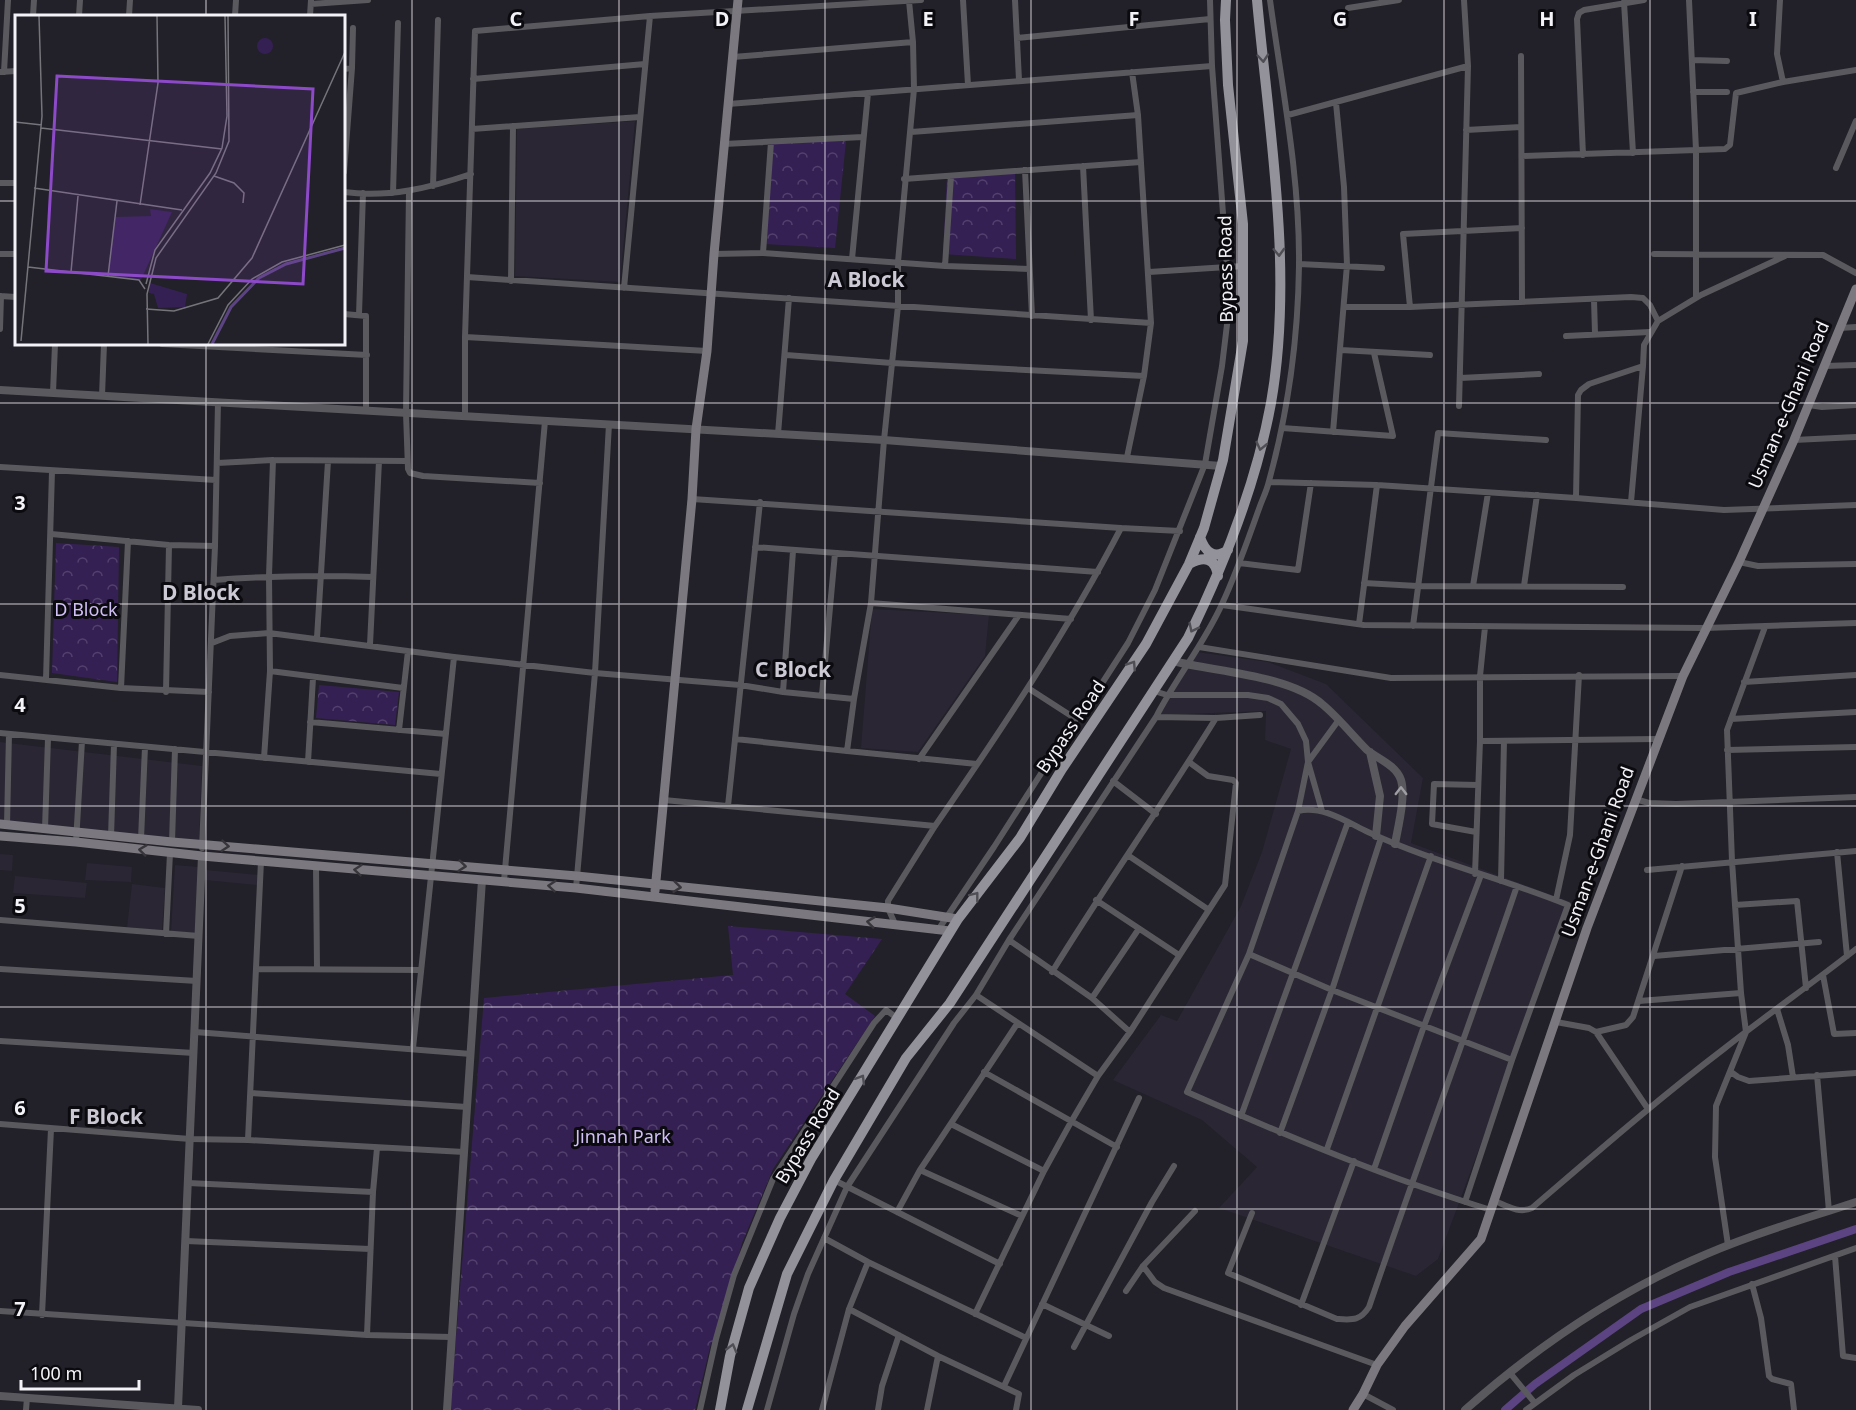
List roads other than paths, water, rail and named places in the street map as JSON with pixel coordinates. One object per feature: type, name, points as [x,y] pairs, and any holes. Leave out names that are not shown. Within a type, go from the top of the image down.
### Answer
[{"type":"main road","points":[[654,896],[692,499],[696,429],[707,351],[723,144],[738,0]]},
{"type":"main road","name":"Bypass Road","points":[[720,1410],[730,1356],[748,1288],[775,1228],[811,1160],[950,931],[952,917],[1020,838],[1062,769],[1146,644],[1189,564],[1200,537],[1221,466],[1243,340],[1243,224],[1226,52],[1226,0]]},
{"type":"main road","points":[[747,1410],[787,1274],[834,1180],[906,1058],[950,1003],[993,939],[1188,638],[1228,550],[1257,464],[1271,402],[1278,338],[1280,276],[1278,213],[1257,0]]},
{"type":"main road","name":"Usman-e-Ghani Road","points":[[1353,1410],[1377,1365],[1405,1326],[1481,1239],[1587,928],[1683,675],[1794,440],[1856,289]]},
{"type":"main road","points":[[1200,537],[1205,549],[1211,554],[1219,555],[1228,550]]},
{"type":"main road","points":[[1189,564],[1203,558],[1210,560],[1215,564],[1218,576]]},
{"type":"main road","points":[[4,825],[45,829],[77,837],[170,853],[576,888],[950,931]]},
{"type":"main road","points":[[0,836],[111,837],[432,863],[888,908],[952,917]]},
{"type":"street","points":[[2,72],[8,0]]},
{"type":"street","points":[[33,15],[34,0]]},
{"type":"street","points":[[79,15],[80,0]]},
{"type":"street","points":[[129,15],[130,0]]},
{"type":"street","points":[[235,15],[236,0]]},
{"type":"street","points":[[311,2],[368,0]]},
{"type":"street","points":[[465,416],[465,337],[475,32],[650,16],[921,0]]},
{"type":"street","points":[[963,0],[968,85]]},
{"type":"street","points":[[1015,0],[1019,80]]},
{"type":"street","points":[[938,930],[952,917],[1077,718],[1128,644],[1155,590],[1205,464],[1227,331],[1227,267],[1212,66],[1210,0]]},
{"type":"street","points":[[767,1410],[794,1314],[808,1274],[847,1187],[947,1032],[976,995],[1009,940],[1156,717],[1167,695],[1189,665],[1221,605],[1269,482],[1282,428],[1291,359],[1299,264],[1288,115],[1270,0]]},
{"type":"street","points":[[1348,9],[1399,0]]},
{"type":"street","points":[[1459,406],[1468,66],[1464,0]]},
{"type":"street","points":[[1582,155],[1577,19],[1579,12],[1610,3],[1644,0]]},
{"type":"street","points":[[1689,0],[1695,150],[1696,297]]},
{"type":"street","points":[[1780,0],[1777,54],[1783,82]]},
{"type":"street","points":[[847,751],[871,603],[884,440],[898,306],[898,262],[904,179],[914,89],[909,1]]},
{"type":"street","points":[[1624,2],[1633,153]]},
{"type":"street","points":[[624,288],[650,16]]},
{"type":"street","points":[[1017,38],[1210,19]]},
{"type":"street","points":[[433,186],[438,20]]},
{"type":"street","points":[[393,193],[398,23]]},
{"type":"street","points":[[345,159],[353,28]]},
{"type":"street","points":[[732,57],[913,42]]},
{"type":"street","points":[[1521,56],[1522,302]]},
{"type":"street","points":[[1692,60],[1727,60]]},
{"type":"street","points":[[473,79],[645,64]]},
{"type":"street","points":[[728,104],[1212,66]]},
{"type":"street","points":[[1288,115],[1468,66]]},
{"type":"street","points":[[345,69],[352,68]]},
{"type":"street","points":[[1521,156],[1728,148],[1736,93],[1783,82],[1856,70]]},
{"type":"street","points":[[1127,457],[1144,376],[1151,323],[1138,115],[1132,72]]},
{"type":"street","points":[[1693,92],[1726,92]]},
{"type":"street","points":[[852,259],[868,93]]},
{"type":"street","points":[[1333,432],[1347,266],[1344,187],[1336,103]]},
{"type":"street","points":[[910,132],[1138,115]]},
{"type":"street","points":[[472,129],[640,117]]},
{"type":"street","points":[[1836,168],[1856,121]]},
{"type":"street","points":[[511,281],[513,126]]},
{"type":"street","points":[[1466,130],[1521,127]]},
{"type":"street","points":[[723,144],[863,137]]},
{"type":"street","points":[[763,253],[771,142]]},
{"type":"street","points":[[904,179],[1141,162]]},
{"type":"street","points":[[1083,166],[1091,320]]},
{"type":"street","points":[[1025,170],[1032,316]]},
{"type":"street","points":[[345,192],[409,191],[471,174]]},
{"type":"street","points":[[945,266],[951,176]]},
{"type":"street","points":[[409,191],[406,413],[407,461],[410,473],[540,483]]},
{"type":"street","points":[[360,315],[363,193]]},
{"type":"street","points":[[1410,307],[1403,234],[1522,228]]},
{"type":"street","points":[[714,254],[763,253],[945,266],[1029,269]]},
{"type":"street","points":[[1654,254],[1823,255],[1856,273]]},
{"type":"street","points":[[1631,502],[1644,345],[1650,332],[1658,321],[1696,297],[1785,256]]},
{"type":"street","points":[[1299,264],[1382,268]]},
{"type":"street","points":[[1149,272],[1243,266]]},
{"type":"street","points":[[467,277],[1151,323]]},
{"type":"street","points":[[0,328],[1,296]]},
{"type":"street","points":[[778,434],[789,298]]},
{"type":"street","points":[[1345,307],[1410,307],[1643,298],[1650,305],[1658,321]]},
{"type":"street","points":[[1594,299],[1595,334]]},
{"type":"street","points":[[345,314],[366,315],[366,411]]},
{"type":"street","points":[[1840,328],[1856,327]]},
{"type":"street","points":[[1566,336],[1650,332]]},
{"type":"street","points":[[465,337],[707,351]]},
{"type":"street","points":[[53,393],[55,345]]},
{"type":"street","points":[[102,396],[104,345]]},
{"type":"street","points":[[181,345],[367,355]]},
{"type":"street","points":[[1341,351],[1430,355]]},
{"type":"street","points":[[1282,428],[1393,436],[1374,353]]},
{"type":"street","points":[[786,355],[1144,376]]},
{"type":"street","points":[[1825,366],[1856,365]]},
{"type":"street","points":[[1576,498],[1578,395],[1588,384],[1643,366]]},
{"type":"street","points":[[1460,378],[1539,374]]},
{"type":"street","points":[[0,390],[884,440],[1221,466]]},
{"type":"street","points":[[178,1408],[212,643],[218,402]]},
{"type":"street","points":[[1809,405],[1822,407],[1856,405]]},
{"type":"street","points":[[504,881],[545,421]]},
{"type":"street","points":[[576,888],[595,673],[609,424]]},
{"type":"street","points":[[1413,626],[1438,432],[1546,440]]},
{"type":"street","points":[[1794,440],[1856,437]]},
{"type":"street","points":[[217,463],[273,460],[407,461]]},
{"type":"street","points":[[264,758],[270,671],[269,576],[273,460]]},
{"type":"street","points":[[317,638],[328,461]]},
{"type":"street","points":[[370,645],[378,461]]},
{"type":"street","points":[[0,467],[216,480]]},
{"type":"street","points":[[46,680],[52,471]]},
{"type":"street","points":[[1269,482],[1377,485],[1724,510],[1856,505]]},
{"type":"street","points":[[1239,563],[1298,570],[1311,483]]},
{"type":"street","points":[[1359,624],[1377,485]]},
{"type":"street","points":[[1473,586],[1488,493]]},
{"type":"street","points":[[1524,586],[1537,495]]},
{"type":"street","points":[[692,499],[1180,531]]},
{"type":"street","points":[[728,806],[760,502]]},
{"type":"street","points":[[895,924],[888,908],[888,901],[935,826],[1028,688],[1071,619],[1121,528]]},
{"type":"street","points":[[51,534],[169,545],[215,546]]},
{"type":"street","points":[[121,688],[128,541]]},
{"type":"street","points":[[166,692],[169,545]]},
{"type":"street","points":[[755,548],[1098,572]]},
{"type":"street","points":[[783,692],[793,551]]},
{"type":"street","points":[[822,695],[834,553]]},
{"type":"street","points":[[1738,562],[1758,566],[1856,564]]},
{"type":"street","points":[[214,580],[321,575],[373,577]]},
{"type":"street","points":[[1364,583],[1417,586],[1623,587]]},
{"type":"street","points":[[871,603],[1071,619]]},
{"type":"street","points":[[1221,605],[1359,624],[1413,626],[1705,628],[1856,623]]},
{"type":"street","points":[[919,759],[1019,615]]},
{"type":"street","points":[[1374,1169],[1478,874],[1476,832],[1480,676],[1485,627]]},
{"type":"street","points":[[1728,1245],[1715,1156],[1716,1106],[1746,1032],[1741,993],[1732,861],[1727,730],[1765,627]]},
{"type":"street","points":[[212,643],[230,636],[269,633],[524,665],[740,685],[854,699]]},
{"type":"street","points":[[1199,647],[1391,678],[1683,675]]},
{"type":"street","points":[[399,730],[408,651]]},
{"type":"street","points":[[413,1048],[454,657]]},
{"type":"street","points":[[1173,661],[1275,681],[1296,688],[1323,704],[1370,752],[1395,771],[1402,783],[1401,810],[1395,844]]},
{"type":"street","points":[[270,671],[403,688]]},
{"type":"street","points":[[0,675],[166,692],[209,692]]},
{"type":"street","points":[[1556,900],[1570,836],[1579,675]]},
{"type":"street","points":[[1744,682],[1856,675]]},
{"type":"street","points":[[308,762],[313,678]]},
{"type":"street","points":[[1028,688],[1077,718]]},
{"type":"street","points":[[1154,692],[1167,695],[1248,695],[1268,698],[1281,704],[1298,724],[1306,741],[1308,762],[1322,810]]},
{"type":"street","points":[[1731,718],[1856,712]]},
{"type":"street","points":[[1156,717],[1216,718],[1260,715]]},
{"type":"street","points":[[1052,972],[1096,900],[1129,856],[1216,718]]},
{"type":"street","points":[[1338,721],[1308,762],[1298,811],[1248,954],[1187,1092],[1280,1133],[1327,1149],[1411,1184],[1491,1210]]},
{"type":"street","points":[[310,722],[446,734]]},
{"type":"street","points":[[0,733],[441,774]]},
{"type":"street","points":[[4,825],[9,734]]},
{"type":"street","points":[[45,829],[48,738]]},
{"type":"street","points":[[735,739],[978,765]]},
{"type":"street","points":[[1480,741],[1658,739]]},
{"type":"street","points":[[77,837],[82,741]]},
{"type":"street","points":[[1501,881],[1504,741]]},
{"type":"street","points":[[111,837],[114,744]]},
{"type":"street","points":[[141,839],[145,747]]},
{"type":"street","points":[[1727,750],[1856,747]]},
{"type":"street","points":[[172,842],[175,750]]},
{"type":"street","points":[[1280,1133],[1332,990],[1379,837],[1380,796],[1370,752]]},
{"type":"street","points":[[975,1314],[1044,1171],[1071,1122],[1098,1076],[1130,1032],[1225,885],[1236,783],[1233,780],[1209,776],[1189,762]]},
{"type":"street","points":[[1113,781],[1156,813]]},
{"type":"street","points":[[1476,832],[1432,824],[1434,784],[1478,785]]},
{"type":"street","points":[[1635,799],[1676,804],[1856,797]]},
{"type":"street","points":[[664,800],[935,826]]},
{"type":"street","points":[[1298,811],[1307,808],[1322,810],[1395,844],[1568,905],[1512,1060],[1465,1202]]},
{"type":"street","points":[[1242,1116],[1292,972],[1348,822]]},
{"type":"street","points":[[1647,870],[1856,851]]},
{"type":"street","points":[[1837,852],[1847,956]]},
{"type":"street","points":[[166,934],[170,853]]},
{"type":"street","points":[[1129,856],[1209,910]]},
{"type":"street","points":[[1327,1149],[1431,856]]},
{"type":"street","points":[[248,1140],[261,861]]},
{"type":"street","points":[[316,866],[317,969]]},
{"type":"street","points":[[1596,1032],[1626,1025],[1633,1017],[1682,866]]},
{"type":"street","points":[[447,1410],[482,880]]},
{"type":"street","points":[[1252,1213],[1228,1273],[1337,1319],[1356,1319],[1363,1316],[1369,1307],[1411,1184],[1464,1042],[1517,886]]},
{"type":"street","points":[[1096,900],[1138,930],[1179,955]]},
{"type":"street","points":[[1736,905],[1797,901],[1806,988]]},
{"type":"street","points":[[0,920],[199,936]]},
{"type":"street","points":[[1092,998],[1138,930]]},
{"type":"street","points":[[993,939],[1005,947]]},
{"type":"street","points":[[1009,940],[1092,998],[1130,1032]]},
{"type":"street","points":[[1654,956],[1819,942]]},
{"type":"street","points":[[1495,1201],[1518,1211],[1532,1209],[1648,1109],[1856,949]]},
{"type":"street","points":[[1248,954],[1332,990],[1512,1060]]},
{"type":"street","points":[[0,969],[197,981]]},
{"type":"street","points":[[257,969],[421,970]]},
{"type":"street","points":[[1823,975],[1834,1034],[1856,1033]]},
{"type":"street","points":[[1639,1001],[1741,993]]},
{"type":"street","points":[[976,995],[1098,1076]]},
{"type":"street","points":[[1777,1009],[1788,1045],[1793,1077]]},
{"type":"street","points":[[700,1410],[716,1339],[734,1275],[773,1179],[874,1023],[886,1010],[897,1018]]},
{"type":"street","points":[[1556,1022],[1589,1028],[1596,1032],[1648,1109]]},
{"type":"street","points":[[897,1212],[920,1170],[1017,1024]]},
{"type":"street","points":[[195,1032],[471,1054]]},
{"type":"street","points":[[0,1041],[194,1053]]},
{"type":"street","points":[[984,1072],[1117,1147]]},
{"type":"street","points":[[1731,1072],[1749,1080],[1856,1073]]},
{"type":"street","points":[[1817,1075],[1829,1211]]},
{"type":"street","points":[[251,1093],[467,1107]]},
{"type":"street","points":[[1004,1386],[1139,1098]]},
{"type":"street","points":[[0,1124],[190,1139],[464,1152]]},
{"type":"street","points":[[951,1124],[1044,1171]]},
{"type":"street","points":[[42,1315],[51,1129]]},
{"type":"street","points":[[367,1335],[377,1148]]},
{"type":"street","points":[[1301,1305],[1353,1161]]},
{"type":"street","points":[[1074,1347],[1152,1202],[1174,1166]]},
{"type":"street","points":[[920,1170],[1022,1216]]},
{"type":"street","points":[[834,1180],[1000,1263]]},
{"type":"street","points":[[188,1183],[373,1192]]},
{"type":"street","points":[[1465,1410],[1510,1372],[1571,1326],[1616,1298],[1728,1245],[1856,1202]]},
{"type":"street","points":[[1126,1292],[1143,1266],[1195,1211]]},
{"type":"street","points":[[824,1238],[868,1262],[1026,1338]]},
{"type":"street","points":[[186,1241],[370,1249]]},
{"type":"street","points":[[1526,1410],[1533,1401],[1631,1340],[1690,1307],[1856,1248]]},
{"type":"street","points":[[1834,1256],[1843,1356],[1856,1358]]},
{"type":"street","points":[[822,1410],[849,1309],[868,1262]]},
{"type":"street","points":[[1143,1266],[1155,1282],[1164,1288],[1377,1365]]},
{"type":"street","points":[[1752,1284],[1761,1318],[1769,1376],[1791,1384],[1794,1410]]},
{"type":"street","points":[[1042,1304],[1109,1336]]},
{"type":"street","points":[[849,1309],[938,1356],[1019,1394],[1016,1410]]},
{"type":"street","points":[[0,1311],[367,1335],[452,1337]]},
{"type":"street","points":[[878,1410],[884,1378],[899,1335]]},
{"type":"street","points":[[927,1410],[938,1356]]},
{"type":"street","points":[[1510,1372],[1533,1401]]},
{"type":"street","points":[[1363,1394],[1393,1410]]},
{"type":"street","points":[[0,1396],[198,1410]]},
{"type":"street","points":[[26,1410],[27,1398]]},
{"type":"waterway","points":[[1505,1410],[1535,1384],[1641,1309],[1729,1272],[1856,1229]]},
{"type":"district","name":"A Block","points":[[866,280]]},
{"type":"district","name":"D Block","points":[[201,593]]},
{"type":"district","name":"C Block","points":[[793,670]]},
{"type":"district","name":"F Block","points":[[106,1117]]},
{"type":"park label","name":"Jinnah Park","points":[[623,1137]]}]
